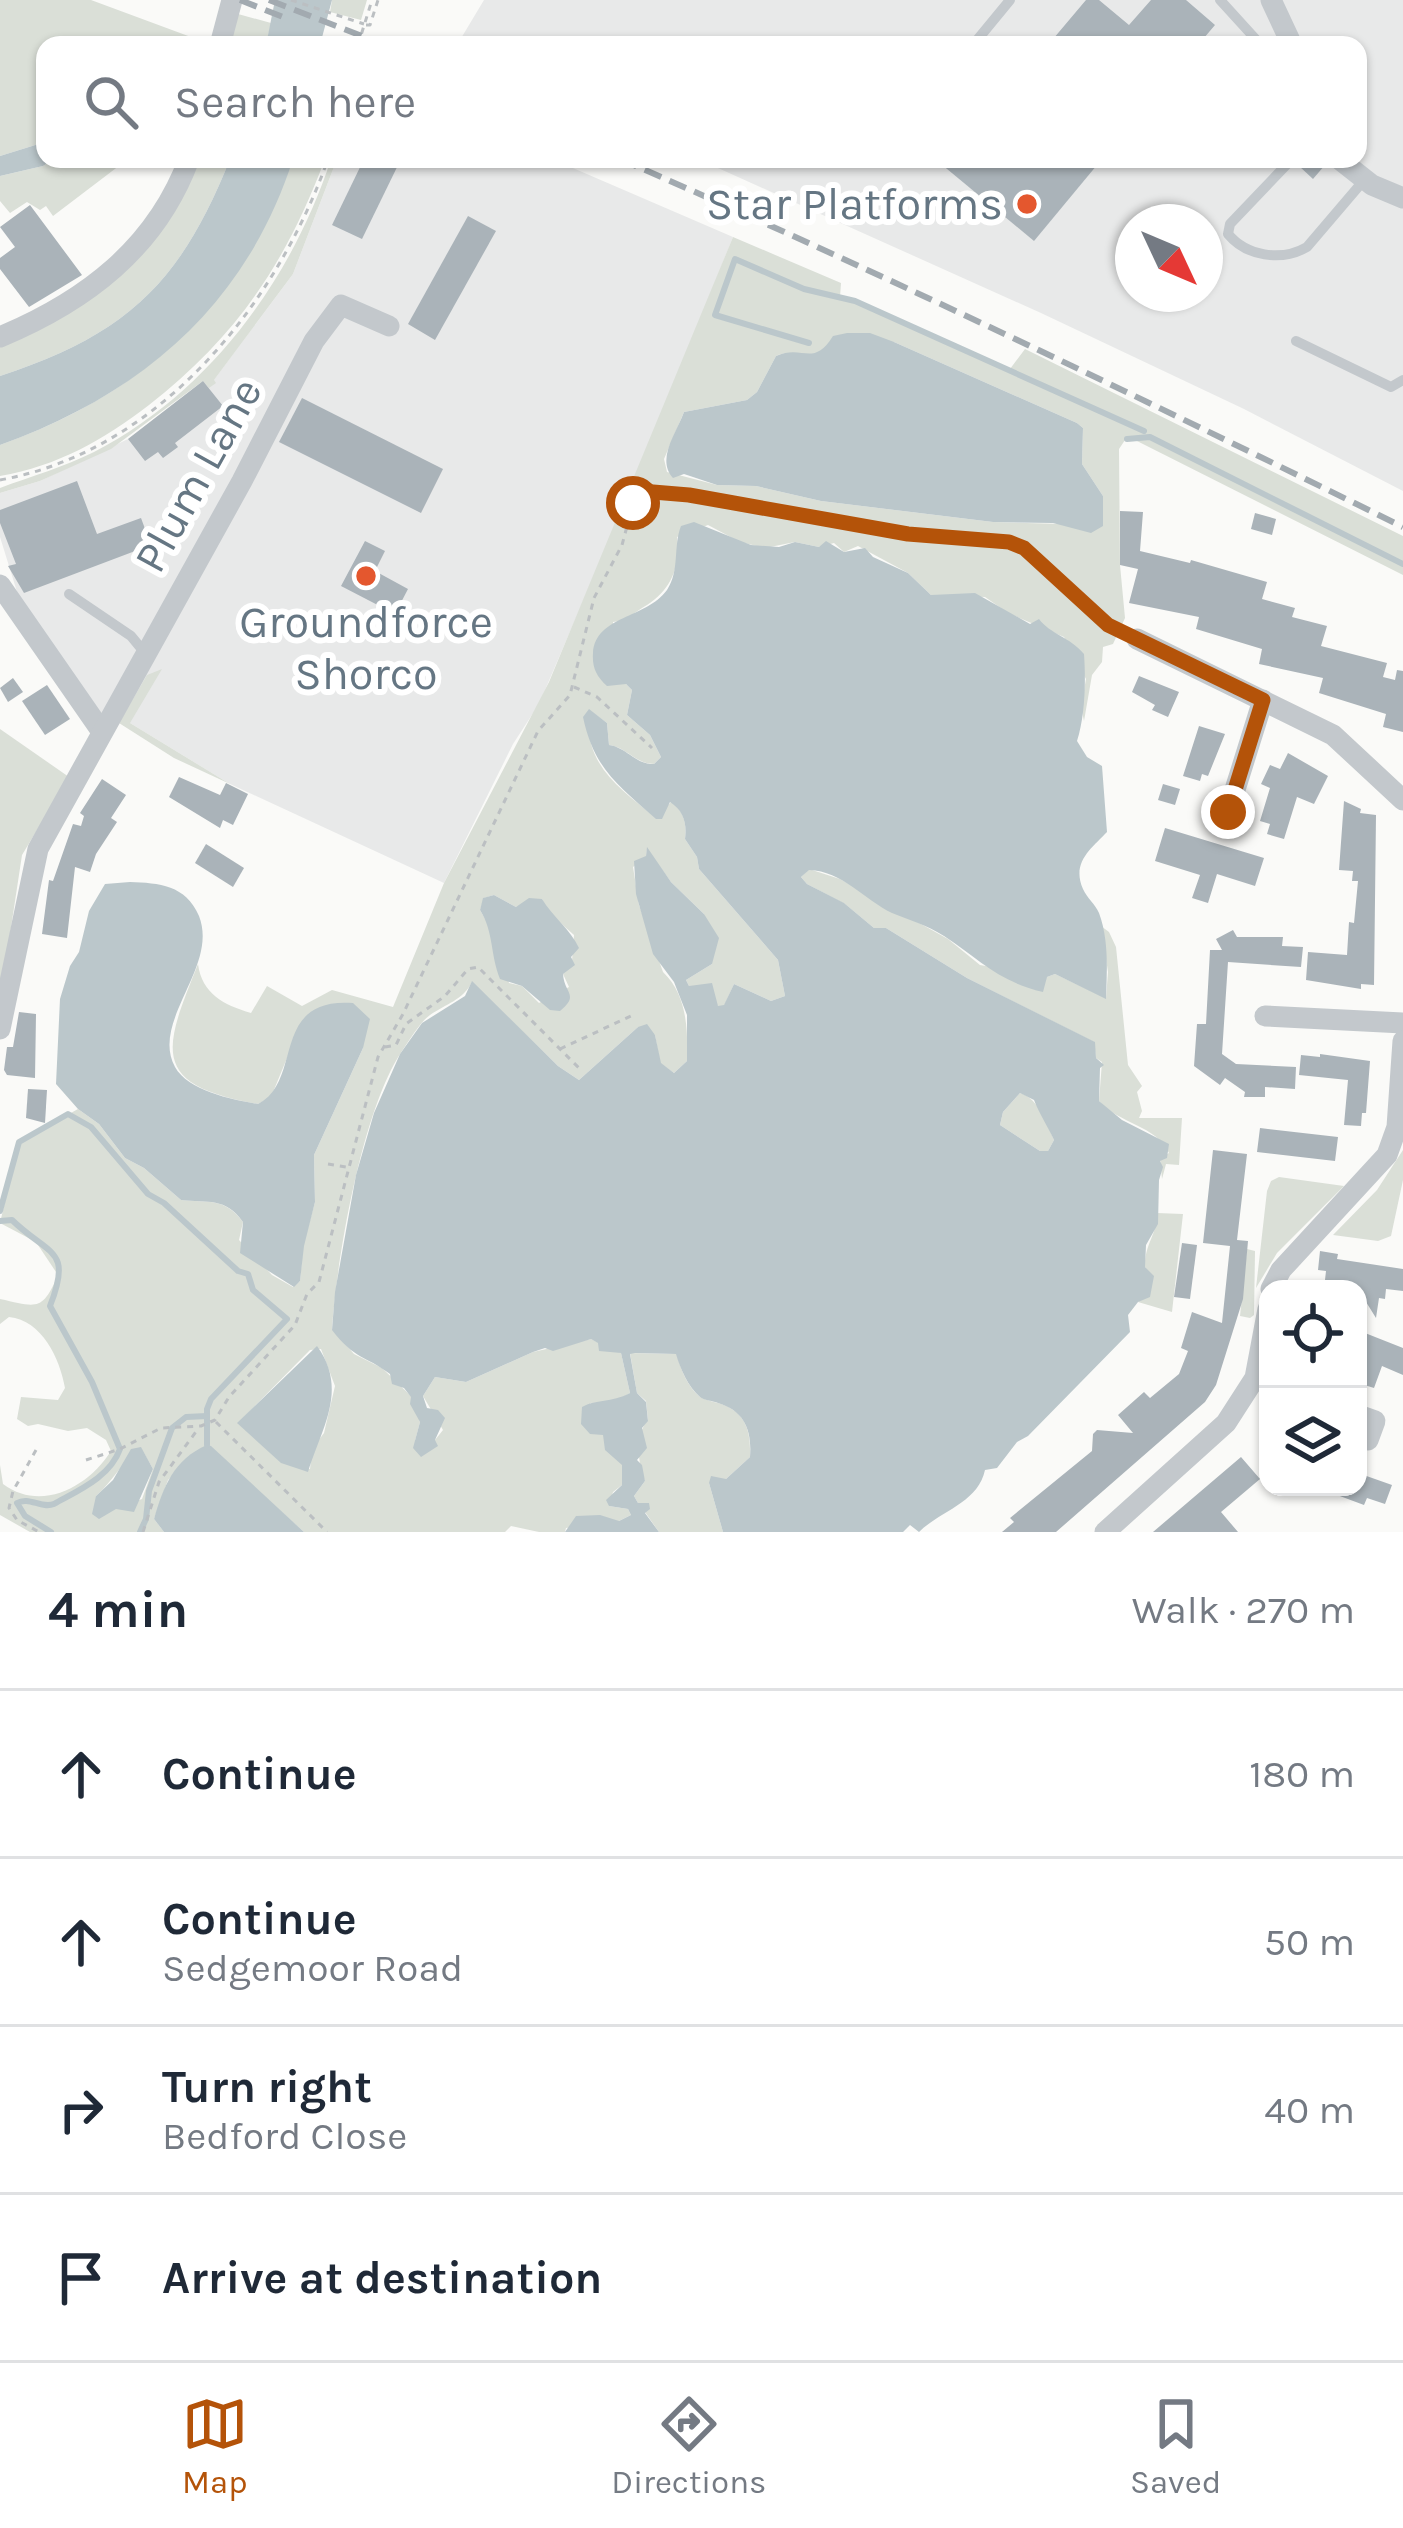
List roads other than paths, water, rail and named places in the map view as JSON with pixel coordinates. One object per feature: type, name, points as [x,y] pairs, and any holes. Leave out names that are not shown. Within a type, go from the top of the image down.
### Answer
[{"type":"street","points":[[1271,0],[1288,36]]},
{"type":"street","points":[[222,36],[230,4]]},
{"type":"street","points":[[0,337],[63,306],[122,265],[163,213],[185,168]]},
{"type":"street","points":[[1351,168],[1403,198]]},
{"type":"street","name":"Plum Lane","points":[[0,1029],[38,849],[314,341],[341,305],[389,326]]},
{"type":"street","points":[[0,584],[102,732]]},
{"type":"street","points":[[1138,638],[1334,734],[1403,800]]},
{"type":"street","points":[[1228,812],[1263,700]]},
{"type":"street","points":[[1264,1019],[1403,1023]]},
{"type":"street","points":[[1276,1280],[1387,1155],[1397,1127],[1403,1041]]},
{"type":"street","points":[[1105,1532],[1219,1432],[1259,1385]]},
{"type":"lane","points":[[980,36],[1010,0]]},
{"type":"lane","points":[[1220,0],[1253,36]]},
{"type":"lane","points":[[1283,168],[1230,224],[1228,234],[1245,250],[1294,254],[1307,248],[1364,178]]},
{"type":"lane","points":[[1296,341],[1380,384],[1391,387],[1403,380]]},
{"type":"lane","points":[[69,594],[131,636],[145,653]]},
{"type":"waterway","points":[[809,343],[715,315],[735,259],[804,289],[855,301],[1144,431]]},
{"type":"waterway","points":[[1127,439],[1150,437],[1403,564]]},
{"type":"waterway","points":[[0,1211],[19,1142],[68,1114],[91,1127],[148,1194],[238,1271],[248,1274],[253,1290],[287,1319],[211,1399],[207,1445]]},
{"type":"waterway","points":[[0,1221],[12,1220],[54,1255],[59,1273],[50,1306],[92,1382],[120,1449],[101,1475],[54,1504],[17,1503],[25,1516],[51,1532]]},
{"type":"waterway","points":[[140,1532],[172,1428],[186,1417],[207,1416]]},
{"type":"railway","points":[[240,0],[283,17]]},
{"type":"railway","points":[[269,0],[362,36]]},
{"type":"railway","points":[[640,168],[1013,338],[1403,527]]},
{"type":"place","name":"Star Platforms","points":[[1027,204]]},
{"type":"place","name":"Groundforce Shorco","points":[[366,576]]}]
